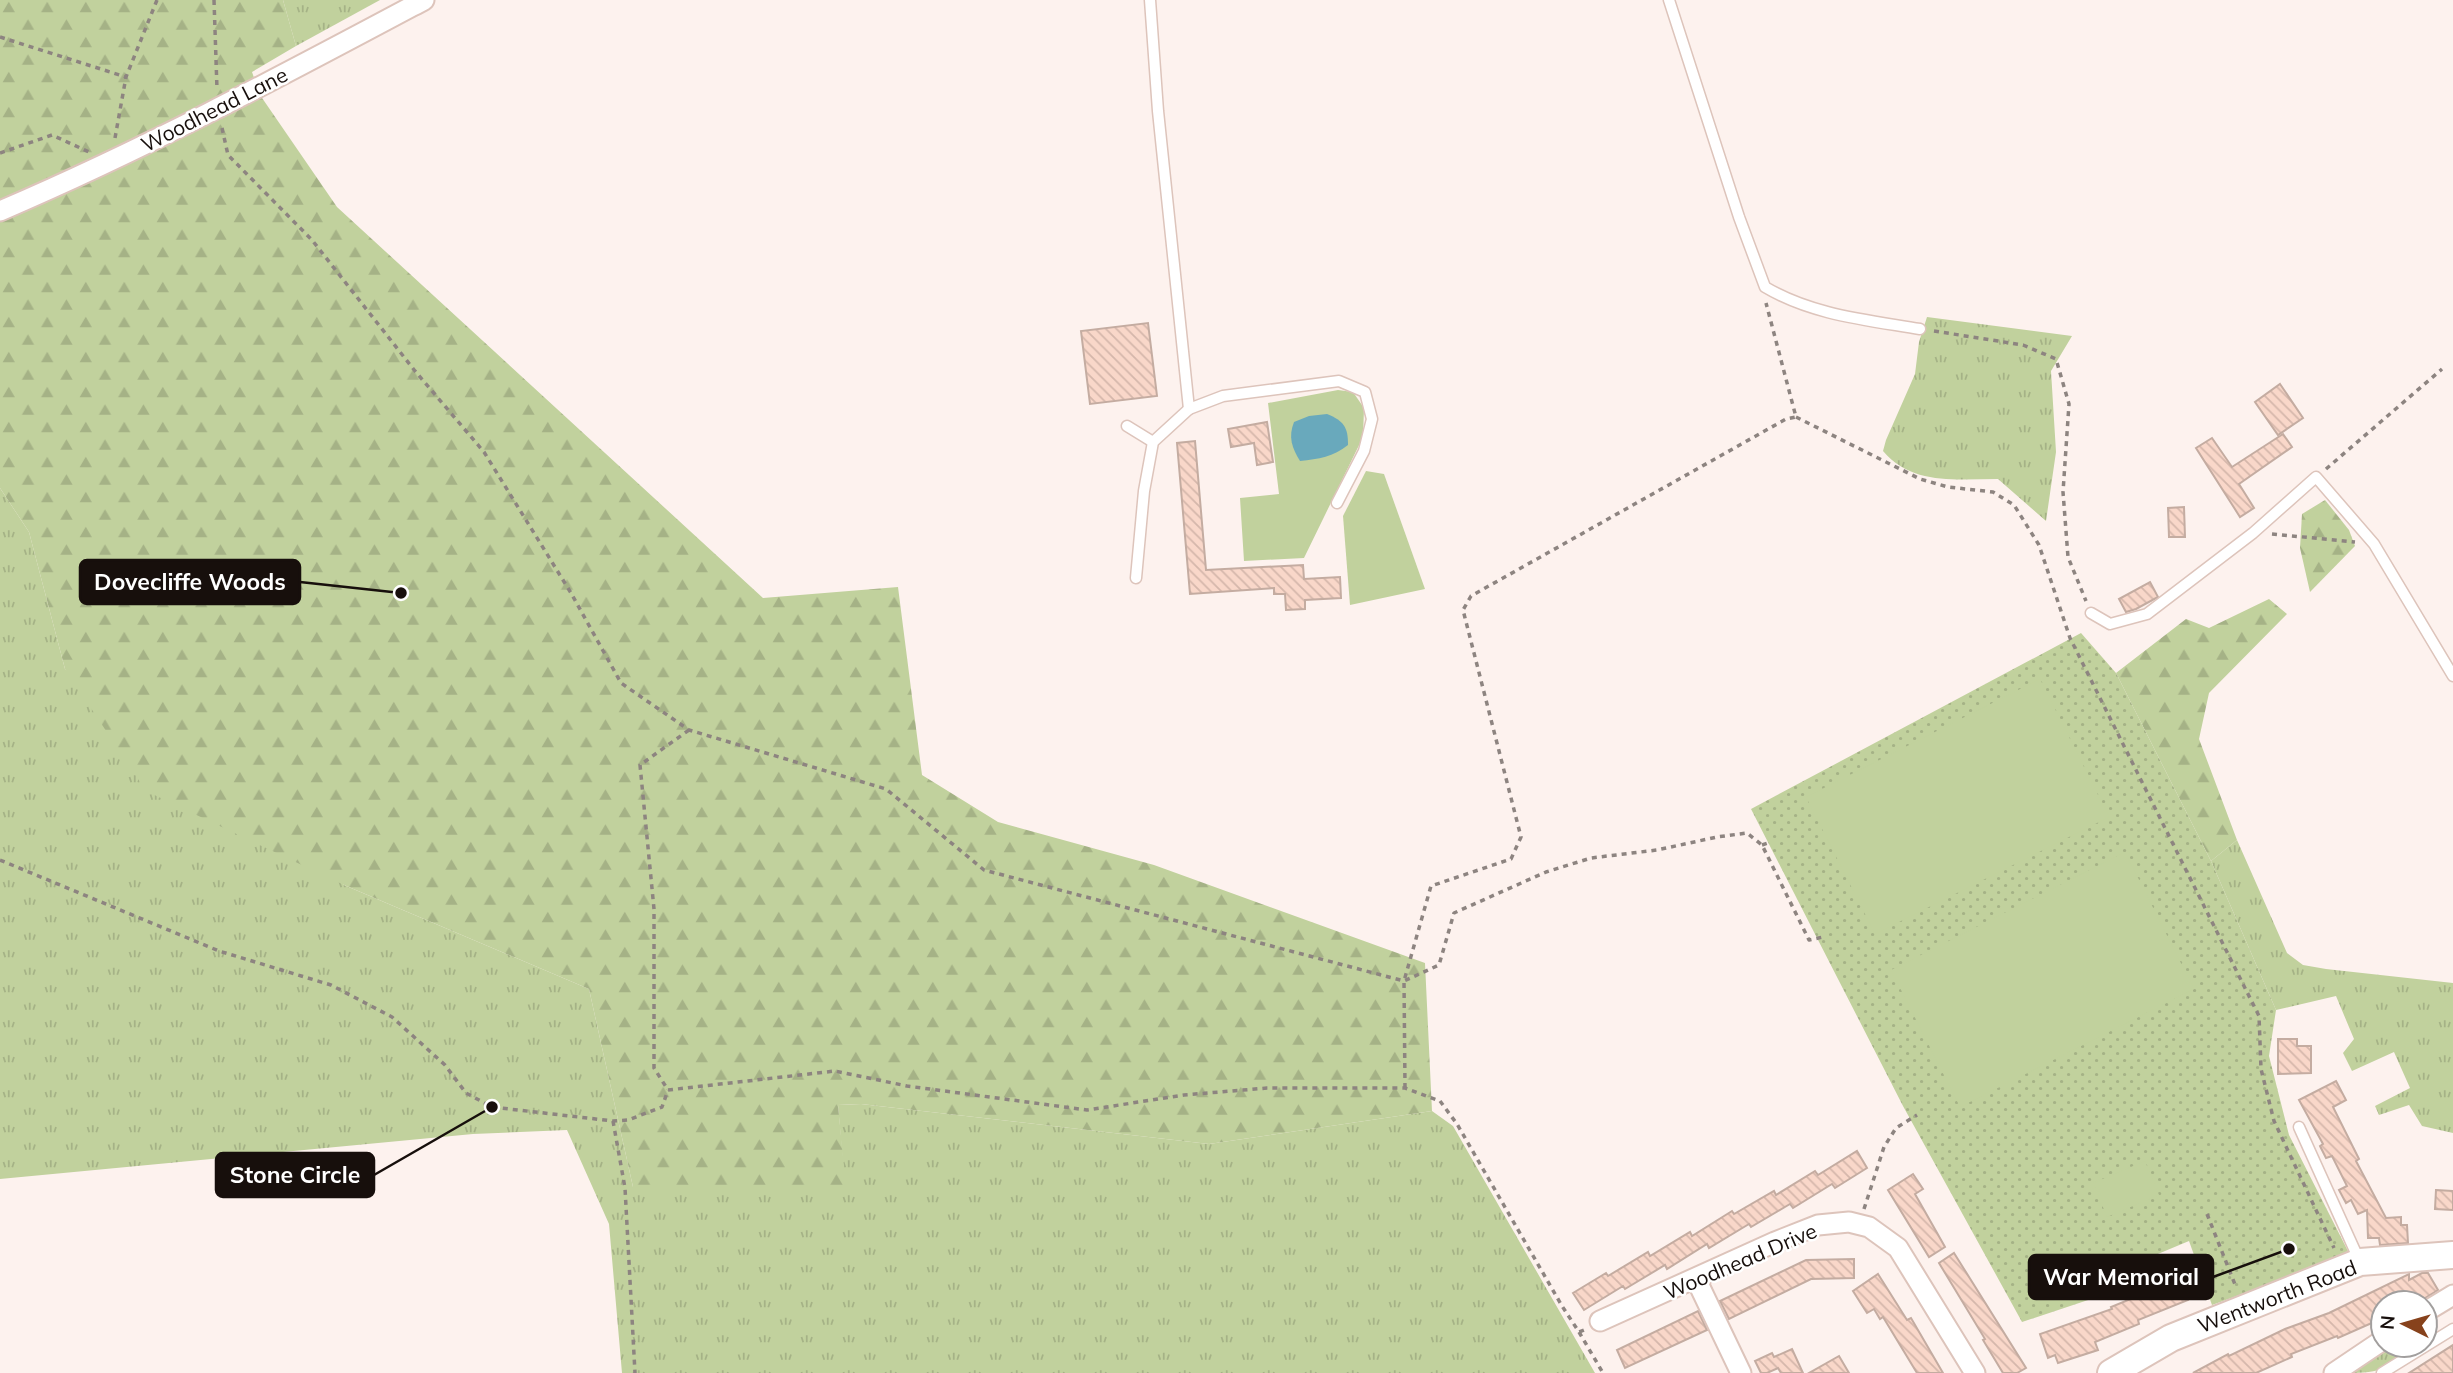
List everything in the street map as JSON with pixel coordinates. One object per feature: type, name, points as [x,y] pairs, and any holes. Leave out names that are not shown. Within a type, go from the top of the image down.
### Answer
[{"type":"street","name":"Woodhead Lane","points":[[0,211],[218,109],[424,0]]},
{"type":"street","name":"Woodhead Drive","points":[[1601,1321],[1818,1225],[1849,1222],[1859,1224]]},
{"type":"street","points":[[1859,1224],[1869,1227],[1898,1248],[1975,1373]]},
{"type":"street","name":"Wentworth Road","points":[[2111,1373],[2171,1338],[2352,1266],[2431,1255],[2453,1255]]},
{"type":"street","points":[[1696,1279],[1741,1373]]},
{"type":"street","points":[[2334,1373],[2369,1349]]},
{"type":"lane","points":[[1150,0],[1158,111],[1189,409]]},
{"type":"lane","points":[[1669,0],[1739,217],[1765,287],[1785,299],[1814,310],[1920,329]]},
{"type":"lane","points":[[1136,578],[1144,491],[1153,442],[1189,409],[1223,396],[1339,381],[1365,393],[1372,419],[1364,451],[1337,503]]},
{"type":"lane","points":[[1127,426],[1153,442]]},
{"type":"lane","points":[[2091,613],[2110,624],[2147,614],[2253,533],[2316,477],[2374,544],[2453,676]]},
{"type":"lane","points":[[2299,1127],[2352,1266]]},
{"type":"lane","points":[[2382,1373],[2453,1329]]},
{"type":"path","points":[[0,153],[52,135],[110,161],[127,78],[157,0]]},
{"type":"path","points":[[214,0],[218,109],[228,155],[312,240],[415,371],[484,452],[571,593],[621,683],[688,730],[886,789],[984,870],[1404,981],[1439,965],[1454,913],[1546,872],[1591,858],[1657,850],[1747,833],[1762,845],[1809,940],[1823,937]]},
{"type":"path","points":[[0,37],[127,78]]},
{"type":"path","points":[[1765,287],[1767,312],[1796,417]]},
{"type":"path","points":[[1920,329],[2023,345],[2056,359],[2068,404],[2063,492],[2068,557],[2091,613]]},
{"type":"path","points":[[2316,477],[2442,369]]},
{"type":"path","points":[[1405,1088],[1404,981],[1431,886],[1511,859],[1521,837],[1463,610],[1471,596],[1786,419],[1796,417],[1920,479],[1948,487],[1993,492],[2014,505],[2039,545],[2070,638],[2259,1016],[2261,1069],[2274,1121],[2352,1266]]},
{"type":"path","points":[[2253,533],[2374,544]]},
{"type":"path","points":[[668,1090],[654,1068],[654,909],[640,765],[688,730]]},
{"type":"path","points":[[1762,845],[1771,842]]},
{"type":"path","points":[[0,860],[219,951],[331,985],[392,1017],[445,1065],[466,1093],[492,1107],[613,1121],[628,1120],[662,1107],[668,1090]]},
{"type":"path","points":[[668,1090],[835,1071],[907,1086],[1087,1110],[1184,1095],[1267,1088],[1405,1088],[1440,1101],[1457,1124],[1603,1373]]},
{"type":"path","points":[[1859,1224],[1884,1147],[1896,1128],[1917,1115]]},
{"type":"path","points":[[613,1121],[625,1188],[635,1373]]},
{"type":"path","points":[[2207,1214],[2244,1309]]},
{"type":"path","points":[[1579,1332],[1601,1321]]},
{"type":"green space","points":[[0,0],[283,0],[296,46],[252,72],[260,95],[337,207],[763,598],[898,587],[922,775],[998,822],[1154,865],[1425,963],[1432,1111],[1209,1144],[861,1104],[838,1105],[846,1187],[633,1187],[589,989],[344,885],[146,791],[65,669],[29,532],[0,488]]},
{"type":"green space","points":[[283,0],[380,0],[296,46]]},
{"type":"green space","points":[[1927,317],[2072,336],[2051,371],[2056,452],[2046,521],[1998,479],[1952,479],[1922,475],[1895,462],[1883,451],[1915,374],[1919,342]]},
{"type":"green space","points":[[1338,390],[1353,392],[1364,408],[1363,437],[1304,558],[1244,561],[1240,498],[1279,494],[1268,403]]},
{"type":"green space","points":[[1366,471],[1384,474],[1425,589],[1350,605],[1343,516]]},
{"type":"green space","points":[[0,488],[29,532],[65,669],[344,885],[589,989],[633,1187],[845,1187],[838,1105],[861,1104],[1209,1144],[1432,1111],[1453,1126],[1595,1373],[622,1373],[609,1224],[567,1130],[473,1134],[0,1179]]},
{"type":"green space","points":[[2325,500],[2349,530],[2355,546],[2310,592],[2300,548],[2302,514]]},
{"type":"green space","points":[[2269,599],[2287,614],[2209,693],[2199,739],[2237,840],[2211,861],[2116,673],[2186,619],[2209,628]]},
{"type":"green space","points":[[2081,633],[2116,673],[2211,861],[2276,1010],[2269,1056],[2289,1135],[2350,1255],[2212,1305],[2189,1241],[2141,1261],[2145,1281],[2022,1322],[1903,1106],[1751,809]]},
{"type":"green space","points":[[2040,679],[2109,817],[1875,934],[1806,797]]},
{"type":"green space","points":[[2237,840],[2287,953],[2303,965],[2453,983],[2453,1133],[2422,1126],[2409,1105],[2379,1115],[2375,1106],[2410,1088],[2394,1052],[2352,1071],[2343,1053],[2354,1039],[2336,996],[2276,1010],[2211,861]]},
{"type":"green space","points":[[2125,852],[2194,989],[1960,1107],[1891,970]]},
{"type":"green space","points":[[2145,1161],[2159,1195],[2107,1217],[2093,1183]]},
{"type":"green space","points":[[2369,1356],[2369,1359],[2400,1359],[2382,1369],[2343,1373]]},
{"type":"water","points":[[1327,414],[1344,425],[1348,445],[1325,457],[1300,461],[1292,442],[1294,422],[1309,416]]},
{"type":"building","points":[[1148,323],[1157,396],[1090,404],[1081,331]]},
{"type":"building","points":[[2280,384],[2303,418],[2278,435],[2255,402]]},
{"type":"building","points":[[1267,422],[1273,462],[1257,465],[1254,443],[1231,447],[1228,429]]},
{"type":"building","points":[[2283,434],[2292,447],[2239,484],[2254,508],[2240,517],[2196,448],[2212,438],[2232,467]]},
{"type":"building","points":[[1195,441],[1206,570],[1303,565],[1304,579],[1340,577],[1341,598],[1305,600],[1305,609],[1286,610],[1285,594],[1274,594],[1274,588],[1190,594],[1177,443]]},
{"type":"building","points":[[2184,507],[2185,537],[2169,537],[2168,508]]},
{"type":"building","points":[[2150,582],[2158,597],[2126,612],[2119,599]]},
{"type":"building","points":[[2278,1039],[2297,1039],[2297,1046],[2311,1046],[2311,1073],[2278,1074]]},
{"type":"building","points":[[2336,1081],[2346,1100],[2333,1107],[2359,1159],[2356,1161],[2386,1218],[2401,1217],[2401,1225],[2407,1225],[2408,1243],[2380,1245],[2379,1238],[2368,1238],[2367,1210],[2358,1214],[2351,1200],[2346,1203],[2339,1190],[2347,1186],[2332,1156],[2326,1158],[2320,1146],[2323,1144],[2299,1100]]},
{"type":"building","points":[[1857,1151],[1867,1168],[1835,1188],[1832,1184],[1793,1208],[1790,1204],[1709,1248],[1707,1244],[1667,1269],[1665,1265],[1584,1310],[1573,1293],[1648,1252],[1650,1256],[1690,1232],[1692,1236],[1732,1211],[1734,1214],[1774,1191],[1776,1195],[1815,1171],[1818,1175]]},
{"type":"building","points":[[1913,1174],[1923,1189],[1915,1194],[1945,1247],[1929,1257],[1888,1190]]},
{"type":"building","points":[[2436,1190],[2453,1191],[2453,1210],[2435,1209]]},
{"type":"building","points":[[1954,1253],[2026,1368],[2017,1373],[2003,1373],[1939,1263]]},
{"type":"building","points":[[1854,1259],[1854,1278],[1811,1279],[1729,1319],[1720,1301],[1806,1260]]},
{"type":"building","points":[[2186,1266],[2193,1282],[2183,1286],[2188,1300],[2138,1320],[2139,1324],[2095,1342],[2098,1350],[2058,1363],[2055,1355],[2048,1358],[2040,1334],[2112,1309],[2111,1307],[2138,1296],[2135,1290],[2150,1284],[2149,1281]]},
{"type":"building","points":[[2428,1273],[2437,1289],[2378,1289],[2409,1274],[2409,1280]]},
{"type":"building","points":[[1878,1274],[1907,1320],[1911,1318],[1943,1373],[1917,1373],[1883,1317],[1880,1319],[1874,1309],[1867,1313],[1853,1291]]},
{"type":"building","points":[[2369,1294],[2369,1324],[2291,1354],[2292,1357],[2256,1373],[2193,1373],[2228,1354],[2229,1356],[2285,1329],[2329,1313]]},
{"type":"building","points":[[1698,1311],[1707,1330],[1625,1368],[1617,1350]]},
{"type":"building","points":[[2453,1345],[2453,1373],[2409,1373],[2431,1359],[2439,1359],[2439,1354]]},
{"type":"building","points":[[1792,1349],[1803,1373],[1781,1373],[1778,1368],[1761,1373],[1755,1361],[1772,1353],[1774,1357]]},
{"type":"building","points":[[1839,1356],[1849,1373],[1809,1373]]},
{"type":"place","name":"Dovecliffe Woods","points":[[401,593]]},
{"type":"place","name":"Stone Circle","points":[[492,1107]]},
{"type":"place","name":"War Memorial","points":[[2289,1249]]}]
